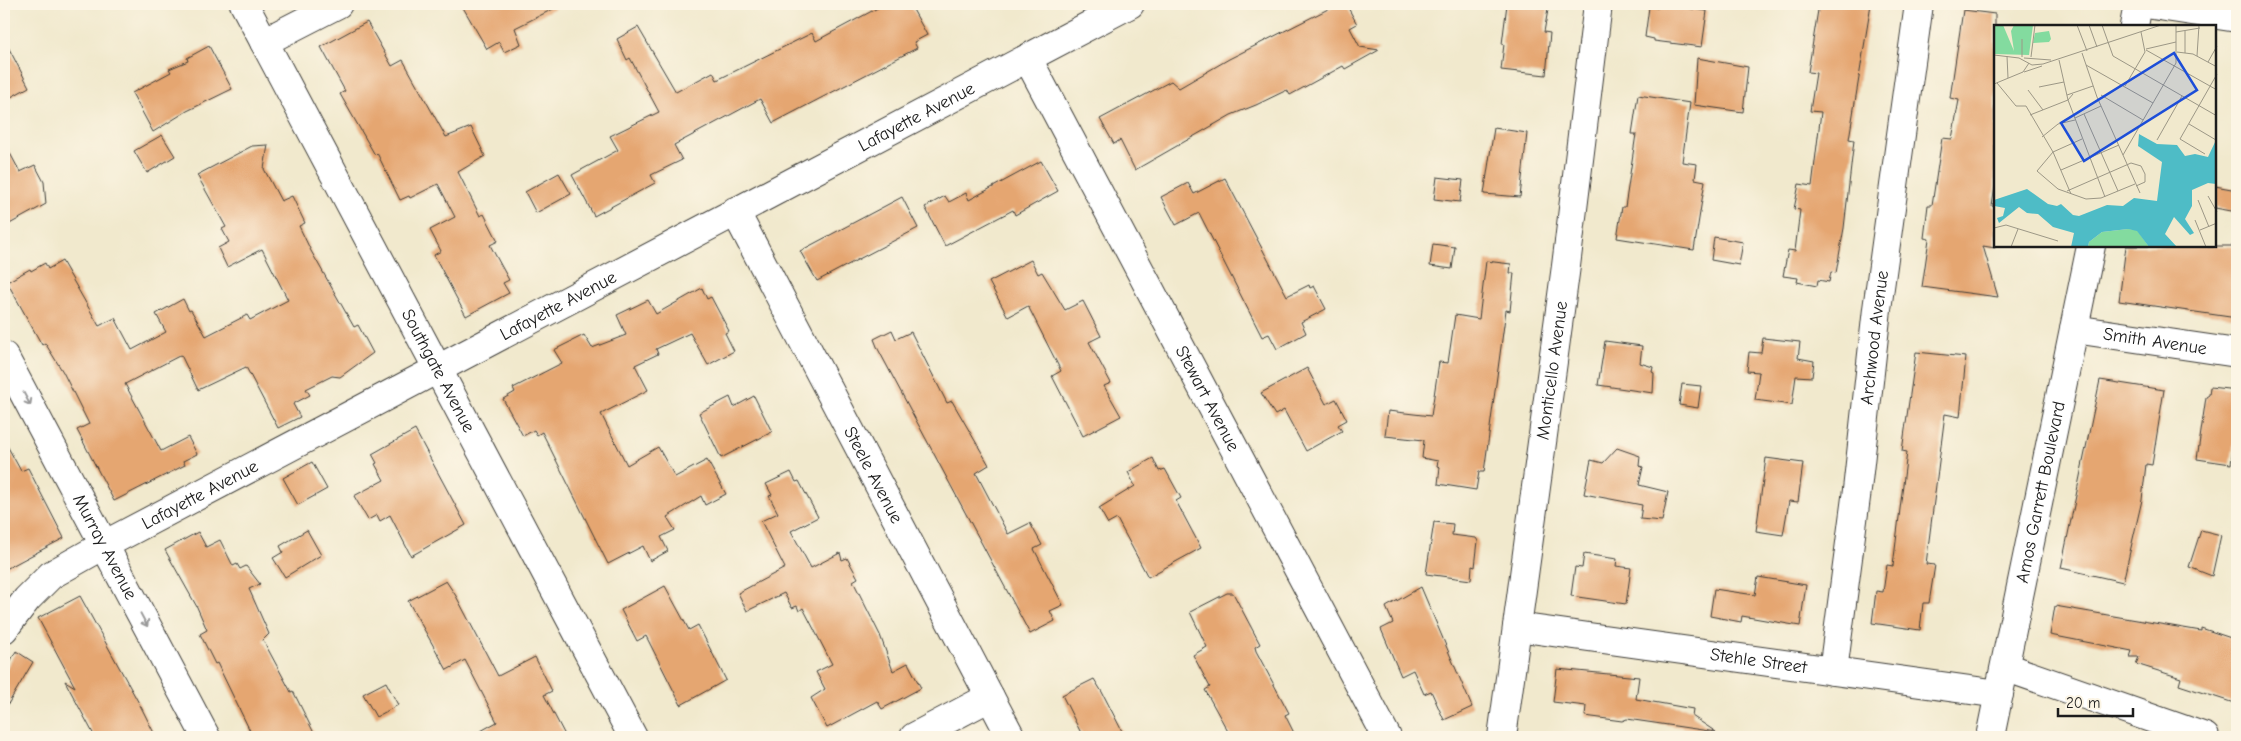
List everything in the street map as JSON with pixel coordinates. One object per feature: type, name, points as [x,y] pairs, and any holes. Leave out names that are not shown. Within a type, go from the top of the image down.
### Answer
[{"type":"street","name":"Southgate Avenue","points":[[244,4],[632,737]]},
{"type":"street","points":[[264,42],[338,4]]},
{"type":"street","name":"Lafayette Avenue","points":[[4,629],[27,599],[51,575],[104,545],[1130,4]]},
{"type":"street","name":"Monticello Avenue","points":[[1502,737],[1566,266],[1598,4]]},
{"type":"street","name":"Archwood Avenue","points":[[1833,671],[1857,490],[1877,309],[1919,4]]},
{"type":"street","points":[[2134,25],[2138,4]]},
{"type":"street","points":[[2146,4],[2237,18]]},
{"type":"street","name":"Stewart Avenue","points":[[1028,59],[1387,737]]},
{"type":"street","name":"Steele Avenue","points":[[735,212],[1011,737]]},
{"type":"street","name":"Amos Garrett Boulevard","points":[[1990,737],[2091,248]]},
{"type":"street","name":"Smith Avenue","points":[[2074,329],[2237,353]]},
{"type":"street","name":"Murray Avenue","points":[[4,356],[206,737]]},
{"type":"street","name":"Stehle Street","points":[[1517,627],[1999,694]]},
{"type":"street","points":[[2005,667],[2205,737]]},
{"type":"street","points":[[914,737],[990,698]]},
{"type":"building","points":[[461,4],[563,4],[515,28],[521,44],[504,52],[499,42],[487,49]]},
{"type":"building","points":[[885,4],[910,4],[927,35],[914,42],[917,48],[773,123],[760,99],[674,145],[682,160],[651,175],[655,183],[594,216],[572,175],[618,150],[610,136],[659,112],[630,58],[627,60],[617,39],[638,27],[676,92],[713,72],[717,80],[812,33],[816,41]]},
{"type":"building","points":[[1338,4],[1346,4],[1357,24],[1350,28],[1360,47],[1379,50],[1345,69],[1343,66],[1290,95],[1287,90],[1231,115],[1135,170],[1120,140],[1114,144],[1100,119],[1171,81],[1179,88],[1229,59]]},
{"type":"building","points":[[1507,4],[1549,4],[1544,32],[1550,33],[1546,75],[1501,70]]},
{"type":"building","points":[[1658,4],[1707,11],[1702,47],[1654,41],[1654,39],[1645,37],[1649,7],[1658,8]]},
{"type":"building","points":[[1819,4],[1871,4],[1849,139],[1854,140],[1844,228],[1836,273],[1831,272],[1829,282],[1818,280],[1817,286],[1797,282],[1798,278],[1783,276],[1788,250],[1795,251],[1800,210],[1794,209],[1799,184],[1812,186],[1821,112],[1810,111],[1816,73],[1808,72]]},
{"type":"building","points":[[1963,10],[1995,14],[1994,193],[1992,206],[1994,207],[1994,248],[1983,246],[1998,297],[1922,287],[1929,239],[1924,238],[1928,205],[1932,205],[1942,138],[1952,139],[1959,100],[1950,98]]},
{"type":"building","points":[[367,22],[392,66],[403,60],[446,137],[471,127],[485,156],[458,172],[480,216],[484,214],[498,241],[490,245],[509,280],[503,283],[509,293],[466,316],[434,255],[441,251],[430,230],[455,217],[438,184],[410,198],[409,196],[400,200],[377,153],[375,155],[340,94],[345,91],[321,47]]},
{"type":"building","points":[[4,39],[29,87],[4,101]]},
{"type":"building","points":[[209,46],[232,89],[187,111],[153,132],[132,93],[171,72],[169,69],[188,61],[187,58]]},
{"type":"building","points":[[1697,58],[1748,67],[1743,112],[1694,105]]},
{"type":"building","points":[[1638,95],[1690,103],[1682,162],[1697,164],[1695,179],[1705,181],[1694,250],[1617,238],[1622,207],[1625,207],[1636,134],[1632,134]]},
{"type":"building","points":[[1494,128],[1527,133],[1520,197],[1484,194]]},
{"type":"building","points":[[162,135],[175,156],[147,173],[134,151]]},
{"type":"building","points":[[4,142],[20,172],[35,165],[44,182],[46,204],[4,227]]},
{"type":"building","points":[[268,145],[264,169],[281,201],[292,196],[305,223],[299,226],[311,251],[354,327],[358,325],[373,353],[340,377],[332,376],[306,389],[310,395],[293,404],[300,417],[278,428],[246,367],[198,390],[181,355],[125,384],[161,451],[188,437],[197,454],[183,461],[185,465],[114,501],[77,430],[89,424],[63,372],[45,343],[42,345],[7,282],[45,263],[48,269],[62,261],[99,326],[115,318],[132,350],[166,332],[156,314],[183,299],[206,336],[247,315],[250,320],[288,300],[262,249],[227,267],[218,248],[229,242],[222,229],[226,227],[197,175],[252,146]]},
{"type":"building","points":[[1041,161],[1058,191],[1015,215],[1013,210],[945,246],[925,207],[945,196],[949,202],[966,193],[969,200]]},
{"type":"building","points":[[559,173],[571,194],[536,213],[525,192]]},
{"type":"building","points":[[1437,177],[1463,180],[1460,202],[1434,199]]},
{"type":"building","points":[[1225,178],[1287,296],[1309,285],[1310,288],[1314,286],[1326,309],[1301,322],[1306,333],[1277,349],[1269,334],[1262,337],[1199,213],[1176,225],[1161,197],[1188,183],[1194,194]]},
{"type":"building","points":[[2216,186],[2237,190],[2237,212],[2216,208]]},
{"type":"building","points":[[902,197],[918,228],[817,281],[800,251]]},
{"type":"building","points":[[1714,237],[1743,242],[1739,265],[1711,260]]},
{"type":"building","points":[[1433,244],[1455,247],[1452,269],[1430,266]]},
{"type":"building","points":[[2216,246],[2237,246],[2237,318],[2119,301],[2126,248],[2216,248]]},
{"type":"building","points":[[1031,260],[1038,274],[1042,272],[1065,310],[1083,301],[1101,336],[1089,342],[1111,383],[1104,386],[1121,416],[1083,436],[1052,376],[1061,371],[1028,306],[1008,317],[989,282]]},
{"type":"building","points":[[1486,261],[1511,264],[1510,273],[1514,273],[1510,311],[1506,310],[1484,472],[1479,472],[1476,490],[1438,484],[1440,467],[1437,466],[1438,461],[1422,458],[1424,440],[1385,436],[1388,411],[1431,416],[1439,362],[1448,363],[1455,315],[1479,319]]},
{"type":"building","points":[[702,288],[707,299],[711,297],[729,331],[725,333],[734,351],[708,365],[690,333],[656,349],[658,354],[635,365],[648,390],[601,414],[627,465],[658,447],[675,477],[707,460],[726,494],[705,505],[701,496],[667,517],[675,530],[661,537],[668,551],[650,561],[643,546],[608,564],[542,432],[537,435],[534,430],[523,436],[503,399],[515,392],[513,388],[562,363],[554,350],[584,335],[592,348],[626,335],[617,315],[648,300],[656,314]]},
{"type":"building","points":[[892,330],[896,339],[911,332],[947,403],[952,401],[989,465],[976,473],[1008,534],[1030,523],[1042,545],[1034,549],[1063,605],[1050,611],[1055,621],[1030,634],[878,349],[874,339]]},
{"type":"building","points":[[1763,338],[1800,342],[1798,358],[1814,361],[1812,377],[1796,376],[1792,405],[1755,400],[1759,372],[1747,371],[1749,352],[1761,353]]},
{"type":"building","points":[[1605,341],[1642,346],[1640,363],[1653,367],[1653,393],[1598,385]]},
{"type":"building","points":[[1916,352],[1966,357],[1960,417],[1945,414],[1926,564],[1935,565],[1929,603],[1923,603],[1920,630],[1872,623],[1876,591],[1883,592],[1887,565],[1893,566],[1907,452],[1902,451]]},
{"type":"building","points":[[1307,368],[1326,404],[1336,399],[1347,420],[1338,425],[1342,431],[1306,451],[1284,410],[1275,415],[1261,393]]},
{"type":"building","points":[[2100,380],[2164,390],[2152,465],[2146,464],[2142,500],[2123,582],[2061,568]]},
{"type":"building","points":[[1682,384],[1701,386],[1698,408],[1679,405]]},
{"type":"building","points":[[2210,387],[2237,390],[2237,415],[2231,464],[2197,459],[2206,397],[2209,395]]},
{"type":"building","points":[[754,396],[772,432],[721,458],[699,413],[730,397],[734,407]]},
{"type":"building","points":[[415,430],[466,525],[411,556],[390,515],[380,521],[377,515],[368,520],[354,496],[384,480],[372,454]]},
{"type":"building","points":[[4,440],[21,471],[28,468],[64,538],[4,570]]},
{"type":"building","points":[[1617,448],[1640,456],[1639,466],[1643,467],[1639,485],[1668,492],[1662,521],[1640,519],[1642,505],[1584,494],[1591,460],[1603,463]]},
{"type":"building","points":[[1153,458],[1159,471],[1165,469],[1181,498],[1176,501],[1201,548],[1148,577],[1117,519],[1108,524],[1099,508],[1135,486],[1128,472]]},
{"type":"building","points":[[1766,458],[1803,463],[1798,502],[1789,501],[1783,535],[1756,531]]},
{"type":"building","points":[[312,462],[327,489],[298,505],[283,478]]},
{"type":"building","points":[[791,472],[796,482],[799,481],[818,517],[791,531],[811,568],[840,553],[842,560],[847,558],[858,578],[853,581],[880,635],[893,671],[908,663],[921,688],[882,709],[877,701],[827,728],[811,698],[825,689],[816,672],[832,664],[803,608],[799,611],[797,606],[792,608],[784,593],[747,611],[738,593],[785,568],[761,521],[778,513],[769,496],[772,495],[766,484]]},
{"type":"building","points":[[1434,522],[1453,524],[1452,535],[1476,538],[1478,541],[1475,567],[1472,566],[1471,580],[1426,574]]},
{"type":"building","points":[[307,530],[321,555],[285,577],[273,558],[283,552],[280,546]]},
{"type":"building","points":[[2201,530],[2221,535],[2212,576],[2189,567]]},
{"type":"building","points":[[198,532],[206,547],[220,540],[233,566],[237,564],[240,569],[246,566],[260,584],[249,589],[269,634],[263,640],[291,692],[293,691],[316,737],[253,737],[217,663],[215,664],[200,634],[207,630],[197,607],[165,550]]},
{"type":"building","points":[[1584,554],[1617,559],[1616,566],[1631,568],[1626,604],[1571,596],[1575,567],[1582,568]]},
{"type":"building","points":[[1758,577],[1806,585],[1800,626],[1742,616],[1741,622],[1710,616],[1714,589],[1755,595]]},
{"type":"building","points":[[446,581],[456,596],[498,676],[535,657],[552,691],[544,695],[566,737],[470,737],[497,722],[465,660],[447,670],[408,601]]},
{"type":"building","points":[[665,586],[689,630],[698,625],[726,680],[681,705],[646,636],[637,641],[621,610]]},
{"type":"building","points":[[1421,587],[1472,707],[1444,720],[1431,691],[1424,694],[1413,670],[1401,676],[1381,629],[1393,623],[1386,607]]},
{"type":"building","points":[[1227,593],[1233,593],[1260,644],[1255,647],[1256,651],[1289,713],[1285,715],[1296,737],[1231,737],[1205,690],[1210,687],[1193,655],[1207,647],[1190,612]]},
{"type":"building","points":[[80,596],[156,737],[95,737],[65,681],[75,687],[38,618]]},
{"type":"building","points":[[2055,606],[2201,631],[2201,628],[2237,640],[2237,704],[2179,685],[2181,678],[2136,664],[2139,657],[2130,657],[2132,651],[2050,635]]},
{"type":"building","points":[[16,651],[33,662],[4,711],[4,673]]},
{"type":"building","points":[[1557,669],[1639,677],[1636,699],[1693,709],[1692,716],[1716,732],[1627,719],[1622,721],[1585,716],[1586,706],[1553,702]]},
{"type":"building","points":[[1094,679],[1125,737],[1083,737],[1062,695]]},
{"type":"building","points":[[386,682],[398,705],[376,717],[363,694]]}]
